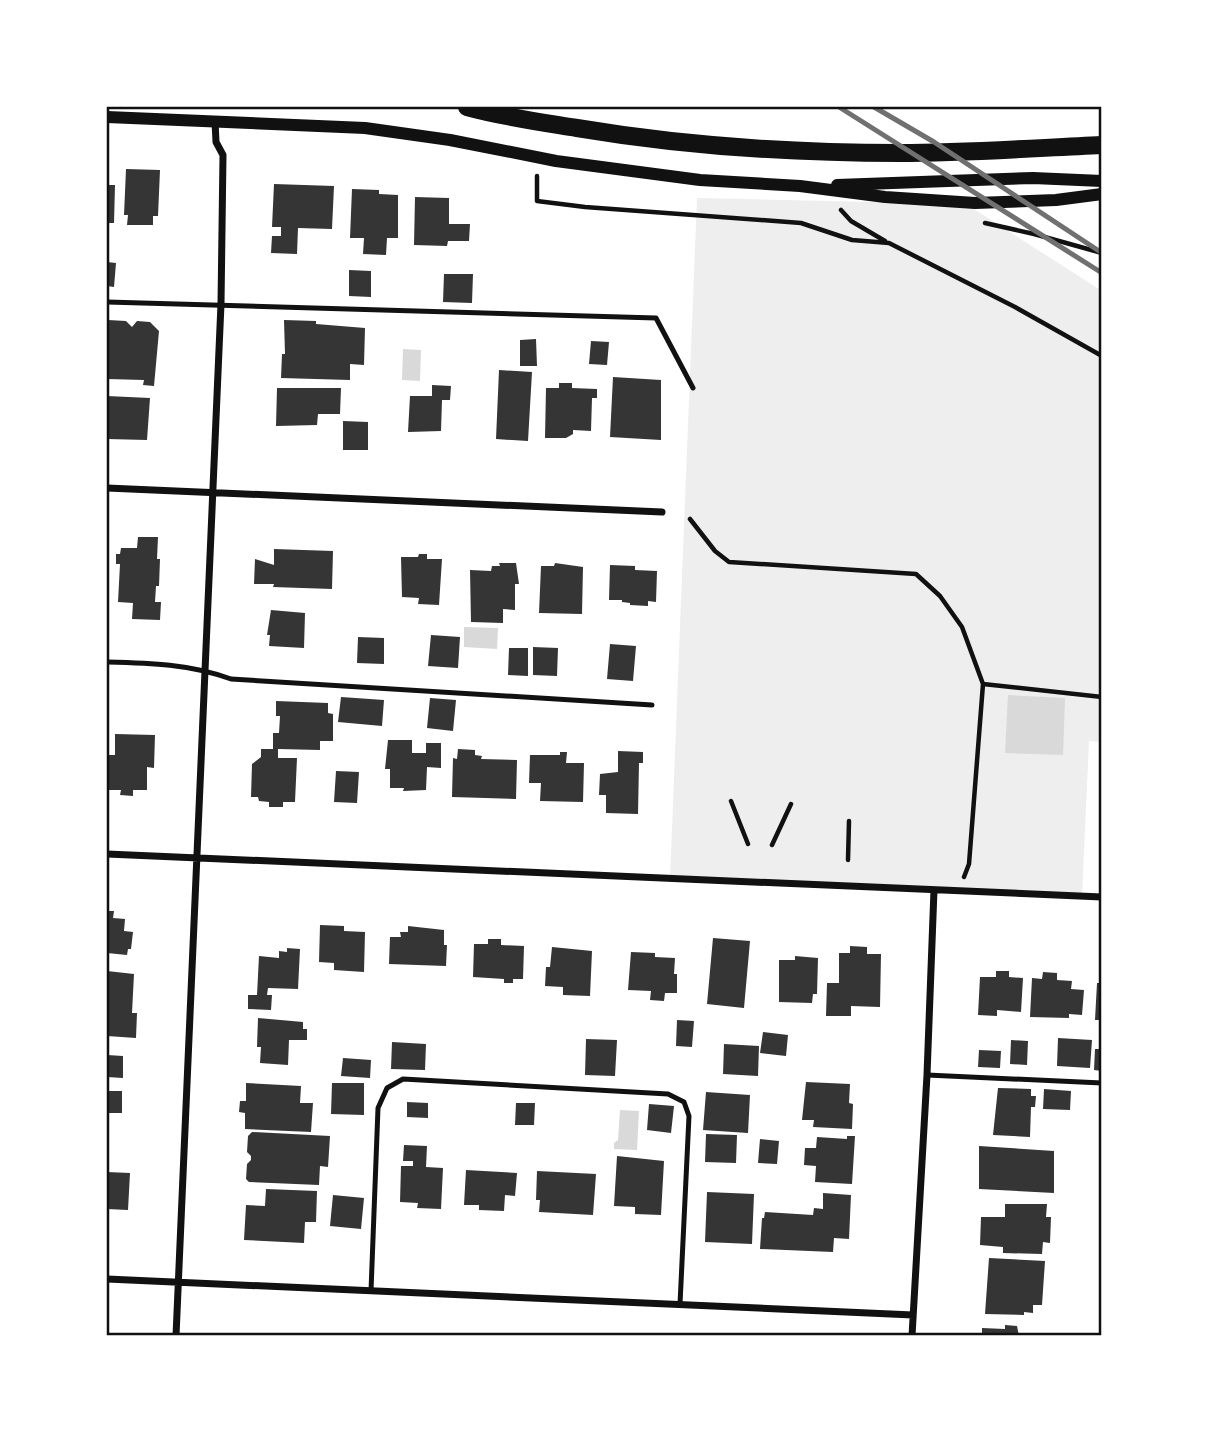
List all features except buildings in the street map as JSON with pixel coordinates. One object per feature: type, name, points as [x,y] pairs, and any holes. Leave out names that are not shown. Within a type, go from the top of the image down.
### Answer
[{"type":"main road","points":[[467,107],[492,114],[611,134],[716,146],[796,151],[903,153],[1102,145]]},
{"type":"street","points":[[107,117],[365,128],[450,140],[556,161],[700,180],[800,186],[885,197],[975,203],[1056,200],[1102,194]]},
{"type":"street","points":[[176,1336],[221,304],[223,155],[216,142],[215,121]]},
{"type":"street","points":[[800,186],[1033,178],[1102,181]]},
{"type":"street","points":[[107,488],[662,512]]},
{"type":"street","points":[[107,854],[1102,897]]},
{"type":"street","points":[[912,1336],[927,1075],[934,890]]},
{"type":"street","points":[[107,1279],[913,1315]]},
{"type":"lane","points":[[107,302],[656,318],[694,388]]},
{"type":"lane","points":[[107,662],[175,664],[231,679],[652,705]]},
{"type":"lane","points":[[927,1075],[1102,1083]]},
{"type":"lane","points":[[371,1291],[379,1108],[387,1088],[403,1079],[668,1094],[684,1102],[689,1116],[680,1304]]},
{"type":"path","points":[[838,208],[851,221],[889,243],[1015,307],[1102,356]]},
{"type":"path","points":[[622,209],[801,223],[852,240],[889,243]]},
{"type":"path","points":[[973,221],[1102,253]]},
{"type":"path","points":[[690,519],[715,551],[729,562],[916,573],[940,596],[962,627],[983,684],[969,864],[964,877]]},
{"type":"path","points":[[983,684],[1102,696]]},
{"type":"path","points":[[731,801],[748,844]]},
{"type":"path","points":[[772,845],[791,804]]},
{"type":"path","points":[[848,860],[849,821]]},
{"type":"shaded area","points":[[697,198],[966,204],[1102,291],[1102,742],[1089,741],[1082,896],[670,879]]},
{"type":"shaded area","points":[[403,349],[421,350],[420,381],[402,380]]},
{"type":"shaded area","points":[[464,627],[498,628],[497,649],[464,647]]},
{"type":"shaded area","points":[[1008,695],[1065,698],[1063,755],[1005,753]]},
{"type":"shaded area","points":[[620,1110],[639,1111],[637,1150],[614,1149],[614,1143],[618,1140]]},
{"type":"railway","points":[[839,107],[1102,273]]},
{"type":"railway","points":[[874,107],[934,142],[1102,253]]}]
